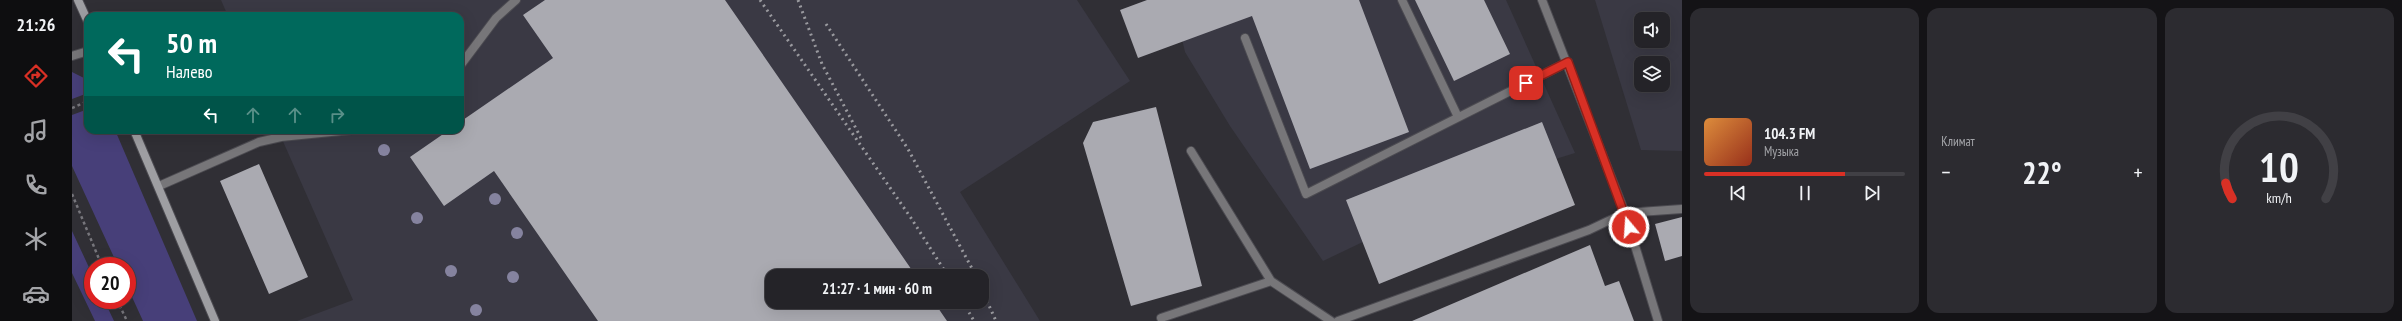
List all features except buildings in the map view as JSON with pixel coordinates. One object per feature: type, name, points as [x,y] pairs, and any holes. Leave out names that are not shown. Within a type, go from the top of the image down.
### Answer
[{"type":"main road","points":[[78,0],[84,13]]},
{"type":"main road","points":[[136,134],[215,321]]},
{"type":"street","points":[[464,61],[496,18],[516,0]]},
{"type":"street","points":[[1402,0],[1458,117]]},
{"type":"street","points":[[1542,0],[1568,62],[1625,213],[1658,321]]},
{"type":"street","points":[[1245,38],[1306,194],[1568,62]]},
{"type":"street","points":[[72,56],[84,53]]},
{"type":"street","points":[[159,186],[259,142],[281,137],[311,134]]},
{"type":"street","points":[[1191,151],[1271,281],[1331,321]]},
{"type":"street","points":[[1338,321],[1588,230],[1625,213],[1682,209]]},
{"type":"street","points":[[1161,318],[1271,281]]},
{"type":"path","points":[[72,108],[84,102]]},
{"type":"path","points":[[72,194],[98,257]]},
{"type":"path","points":[[121,309],[127,321]]},
{"type":"shaded area","points":[[221,0],[1077,0],[1130,81],[960,192],[1040,321],[297,321],[353,300],[280,134],[464,134],[464,12],[226,12]]},
{"type":"shaded area","points":[[1182,0],[1506,0],[1575,153],[1501,176],[1323,261],[1230,126],[1185,52],[1174,4]]},
{"type":"shaded area","points":[[1595,0],[1682,0],[1682,151],[1641,150]]},
{"type":"shaded area","points":[[72,72],[84,78],[84,94],[72,99]]},
{"type":"shaded area","points":[[84,110],[84,134],[117,134],[197,321],[143,321],[136,306],[136,257],[114,257],[72,166],[72,115]]},
{"type":"shaded area","points":[[72,231],[84,257],[84,298],[72,273]]},
{"type":"shaded area","points":[[89,309],[108,309],[114,321],[95,321]]},
{"type":"railway","points":[[760,0],[911,218],[944,269]]},
{"type":"railway","points":[[798,0],[822,64],[861,138]]},
{"type":"railway","points":[[826,24],[908,149],[972,269]]},
{"type":"railway","points":[[989,306],[996,321]]},
{"type":"railway","points":[[967,309],[974,321]]},
{"type":"route","points":[[1526,83],[1568,62],[1629,227]]}]
